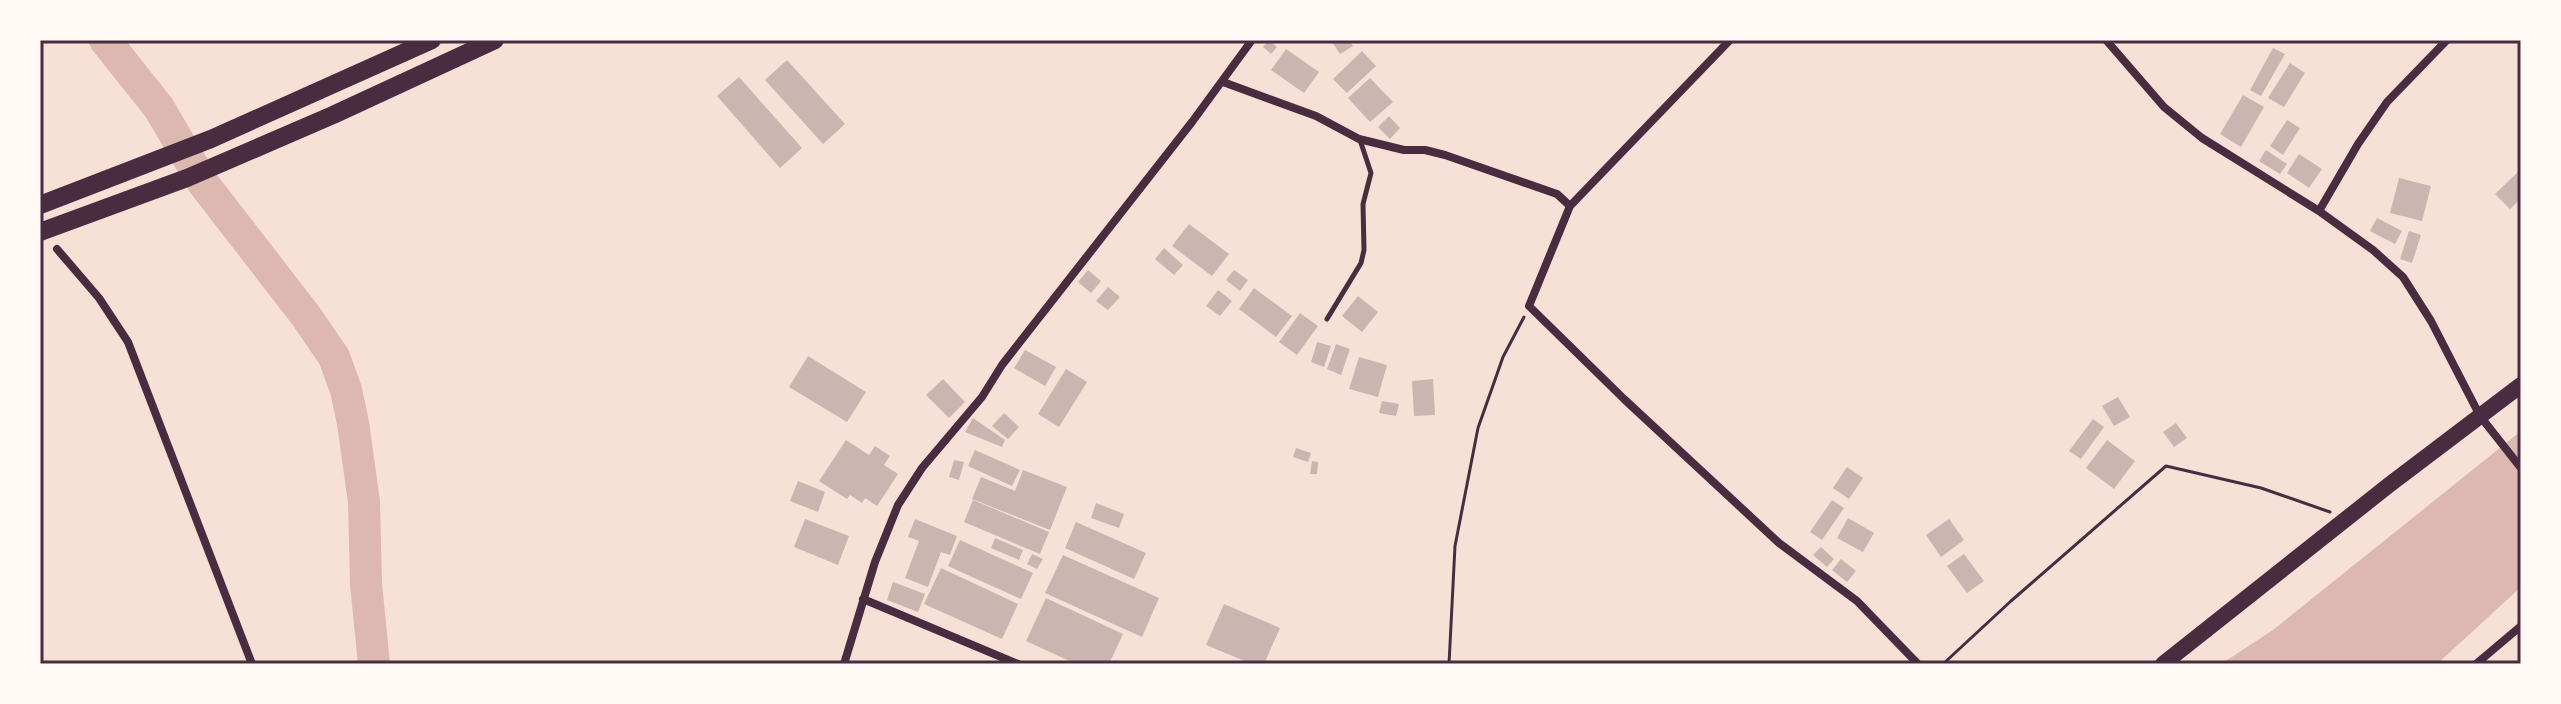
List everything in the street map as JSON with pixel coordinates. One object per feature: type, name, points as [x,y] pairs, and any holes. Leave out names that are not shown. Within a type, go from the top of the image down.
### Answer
[{"type":"highway","points":[[40,205],[211,139],[432,40]]},
{"type":"highway","points":[[40,232],[187,178],[495,40]]},
{"type":"main road","points":[[2163,664],[2521,385]]},
{"type":"street","points":[[844,664],[863,599],[898,505],[922,468],[982,397],[1002,365],[1223,82],[1252,40]]},
{"type":"street","points":[[1730,40],[1570,206],[1529,306],[1779,543],[1857,601],[1918,664]]},
{"type":"street","points":[[2106,40],[2164,107],[2202,138],[2319,211],[2373,250],[2403,277],[2431,321],[2480,416],[2521,468]]},
{"type":"street","points":[[2319,211],[2387,102],[2447,40]]},
{"type":"street","points":[[1223,82],[1316,116],[1359,139],[1404,150],[1425,150],[1445,155],[1557,194],[1570,206]]},
{"type":"street","points":[[57,249],[99,298],[128,342],[252,664]]},
{"type":"street","points":[[863,599],[1018,664]]},
{"type":"street","points":[[2476,664],[2521,626]]},
{"type":"lane","points":[[1327,319],[1361,263],[1364,250],[1363,204],[1371,173],[1359,139]]},
{"type":"path","points":[[1449,664],[1455,546],[1478,428],[1503,357],[1529,306]]},
{"type":"path","points":[[1943,664],[2166,466],[2261,488],[2347,518]]},
{"type":"shaded area","points":[[2521,431],[2521,587],[2437,664],[2221,664],[2273,630]]},
{"type":"building","points":[[1269,40],[1277,47],[1271,54],[1263,47]]},
{"type":"building","points":[[1349,40],[1353,46],[1340,54],[1332,42]]},
{"type":"building","points":[[2273,48],[2285,54],[2261,96],[2250,90]]},
{"type":"building","points":[[1286,49],[1319,72],[1304,93],[1271,70]]},
{"type":"building","points":[[1362,51],[1376,66],[1347,93],[1333,79]]},
{"type":"building","points":[[787,60],[845,124],[823,144],[765,80]]},
{"type":"building","points":[[2290,63],[2305,73],[2284,107],[2268,98]]},
{"type":"building","points":[[739,77],[802,148],[780,168],[717,96]]},
{"type":"building","points":[[1370,78],[1393,102],[1370,122],[1348,98]]},
{"type":"building","points":[[2243,95],[2264,107],[2241,147],[2220,134]]},
{"type":"building","points":[[1389,116],[1400,128],[1390,139],[1378,127]]},
{"type":"building","points":[[2287,120],[2300,128],[2283,155],[2270,146]]},
{"type":"building","points":[[2266,150],[2287,164],[2280,174],[2259,161]]},
{"type":"building","points":[[2299,154],[2322,169],[2309,188],[2287,173]]},
{"type":"building","points":[[2521,169],[2521,198],[2510,209],[2495,194]]},
{"type":"building","points":[[2399,178],[2431,186],[2422,221],[2390,213]]},
{"type":"building","points":[[2377,218],[2402,231],[2395,244],[2370,231]]},
{"type":"building","points":[[1189,224],[1229,254],[1212,276],[1172,246]]},
{"type":"building","points":[[2409,231],[2421,235],[2412,263],[2400,259]]},
{"type":"building","points":[[1164,248],[1183,265],[1174,275],[1155,259]]},
{"type":"building","points":[[1088,270],[1101,281],[1091,293],[1078,282]]},
{"type":"building","points":[[1234,270],[1248,280],[1240,291],[1226,280]]},
{"type":"building","points":[[1108,287],[1120,297],[1108,310],[1096,301]]},
{"type":"building","points":[[1254,288],[1292,316],[1276,337],[1239,309]]},
{"type":"building","points":[[1218,290],[1232,301],[1220,316],[1206,306]]},
{"type":"building","points":[[1358,296],[1378,312],[1362,332],[1342,316]]},
{"type":"building","points":[[1300,313],[1318,326],[1297,355],[1279,342]]},
{"type":"building","points":[[1317,342],[1331,346],[1324,367],[1311,362]]},
{"type":"building","points":[[1336,344],[1350,349],[1341,375],[1327,369]]},
{"type":"building","points":[[1025,350],[1056,367],[1045,386],[1014,368]]},
{"type":"building","points":[[808,356],[866,392],[847,422],[789,387]]},
{"type":"building","points":[[1359,357],[1387,365],[1378,397],[1349,389]]},
{"type":"building","points":[[1066,369],[1087,382],[1059,427],[1038,414]]},
{"type":"building","points":[[943,379],[965,402],[949,418],[926,395]]},
{"type":"building","points":[[1433,379],[1435,415],[1414,416],[1412,381]]},
{"type":"building","points":[[2118,397],[2130,417],[2114,426],[2102,406]]},
{"type":"building","points":[[1382,401],[1399,404],[1396,416],[1379,413]]},
{"type":"building","points":[[1004,413],[1019,427],[1008,439],[992,426]]},
{"type":"building","points":[[973,418],[1005,440],[1002,447],[965,432]]},
{"type":"building","points":[[2093,419],[2104,427],[2081,459],[2069,451]]},
{"type":"building","points":[[2176,423],[2187,438],[2174,447],[2163,432]]},
{"type":"building","points":[[846,440],[869,455],[875,446],[890,456],[884,465],[898,474],[877,506],[865,498],[862,503],[850,495],[847,499],[819,481]]},
{"type":"building","points":[[2107,440],[2135,461],[2114,489],[2086,468]]},
{"type":"building","points":[[1296,448],[1311,453],[1308,462],[1293,457]]},
{"type":"building","points":[[975,450],[1020,470],[1012,486],[968,466]]},
{"type":"building","points":[[954,460],[964,462],[959,480],[949,477]]},
{"type":"building","points":[[1312,461],[1318,462],[1317,474],[1310,474]]},
{"type":"building","points":[[1847,467],[1863,478],[1849,499],[1833,488]]},
{"type":"building","points":[[1023,470],[1067,487],[1050,530],[972,499],[981,477],[1015,491]]},
{"type":"building","points":[[798,481],[825,492],[818,512],[790,501]]},
{"type":"building","points":[[973,500],[1049,532],[1040,554],[964,522]]},
{"type":"building","points":[[1832,500],[1844,508],[1822,540],[1810,532]]},
{"type":"building","points":[[1096,503],[1124,514],[1119,528],[1091,518]]},
{"type":"building","points":[[1848,518],[1874,533],[1863,552],[1837,538]]},
{"type":"building","points":[[805,519],[849,536],[838,565],[794,547]]},
{"type":"building","points":[[915,519],[957,536],[950,555],[941,552],[928,587],[905,578],[919,541],[908,537]]},
{"type":"building","points":[[1949,519],[1964,540],[1941,557],[1926,535]]},
{"type":"building","points":[[1076,522],[1146,553],[1134,579],[1065,548]]},
{"type":"building","points":[[995,538],[1023,550],[1019,560],[991,548]]},
{"type":"building","points":[[960,540],[1033,573],[1021,599],[948,566]]},
{"type":"building","points":[[1821,547],[1834,559],[1827,567],[1813,555]]},
{"type":"building","points":[[1032,554],[1043,559],[1037,569],[1027,564]]},
{"type":"building","points":[[1964,554],[1984,581],[1967,593],[1947,566]]},
{"type":"building","points":[[1063,555],[1159,598],[1142,637],[1045,593]]},
{"type":"building","points":[[1841,559],[1856,571],[1847,582],[1832,570]]},
{"type":"building","points":[[941,568],[1018,604],[1002,639],[924,604]]},
{"type":"building","points":[[893,582],[925,594],[918,612],[887,600]]},
{"type":"building","points":[[1046,598],[1123,634],[1109,664],[1076,664],[1026,641]]},
{"type":"building","points":[[1224,604],[1280,628],[1264,664],[1252,664],[1206,645]]},
{"type":"waterway","points":[[105,40],[159,108],[203,183],[334,357],[346,390],[353,423],[364,502],[366,584],[374,664]]}]
